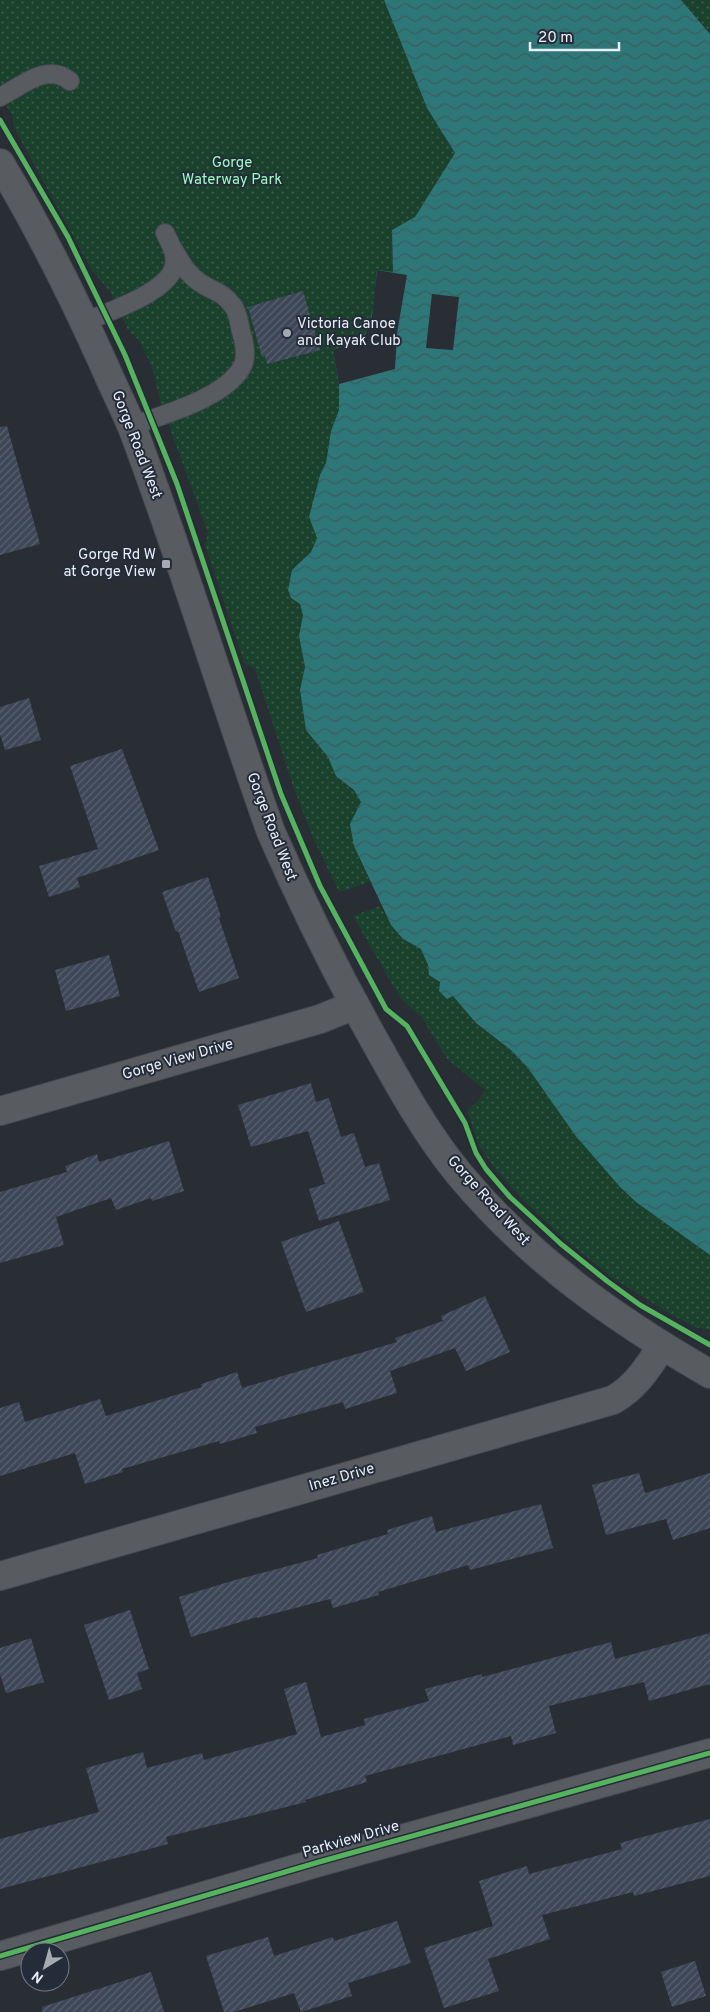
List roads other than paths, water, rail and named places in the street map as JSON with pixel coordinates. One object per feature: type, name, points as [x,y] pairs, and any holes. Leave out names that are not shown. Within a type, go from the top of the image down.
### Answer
[{"type":"street","name":"Gorge Road West","points":[[0,163],[38,230],[84,322],[131,426],[271,832],[296,890],[355,1005],[422,1123],[466,1181],[489,1207],[552,1268],[595,1301],[662,1346],[710,1374]]},
{"type":"street","name":"Gorge View Drive","points":[[0,1111],[320,1019],[355,1005]]},
{"type":"street","name":"Inez Drive","points":[[0,1576],[613,1400],[625,1394],[636,1384],[662,1346]]},
{"type":"street","name":"Parkview Drive","points":[[0,1956],[319,1862],[710,1753]]},
{"type":"lane","points":[[0,98],[43,74],[62,74],[70,81]]},
{"type":"lane","points":[[131,426],[161,416],[219,391],[233,379],[244,363],[244,341],[235,307],[220,292],[200,283],[186,270],[165,233]]},
{"type":"lane","points":[[84,322],[152,292],[167,281],[174,266],[174,249]]},
{"type":"water","points":[[384,0],[681,0],[710,34],[710,1255],[636,1202],[620,1187],[575,1135],[528,1068],[511,1050],[476,1023],[453,996],[447,999],[439,991],[440,982],[429,975],[428,965],[421,949],[403,939],[391,925],[354,846],[350,824],[361,802],[354,790],[336,776],[328,757],[306,730],[300,690],[305,667],[299,636],[303,615],[300,604],[291,598],[288,590],[292,570],[311,552],[317,538],[309,517],[320,475],[326,463],[331,431],[339,410],[339,384],[333,350],[356,343],[367,330],[372,310],[377,270],[393,272],[392,230],[415,217],[455,153],[427,108]]},
{"type":"place","name":"Victoria Canoe and Kayak Club","points":[[287,333]]},
{"type":"place","name":"Gorge Rd W at Gorge View","points":[[166,564]]},
{"type":"park label","name":"Gorge Waterway Park","points":[[232,172]]}]
